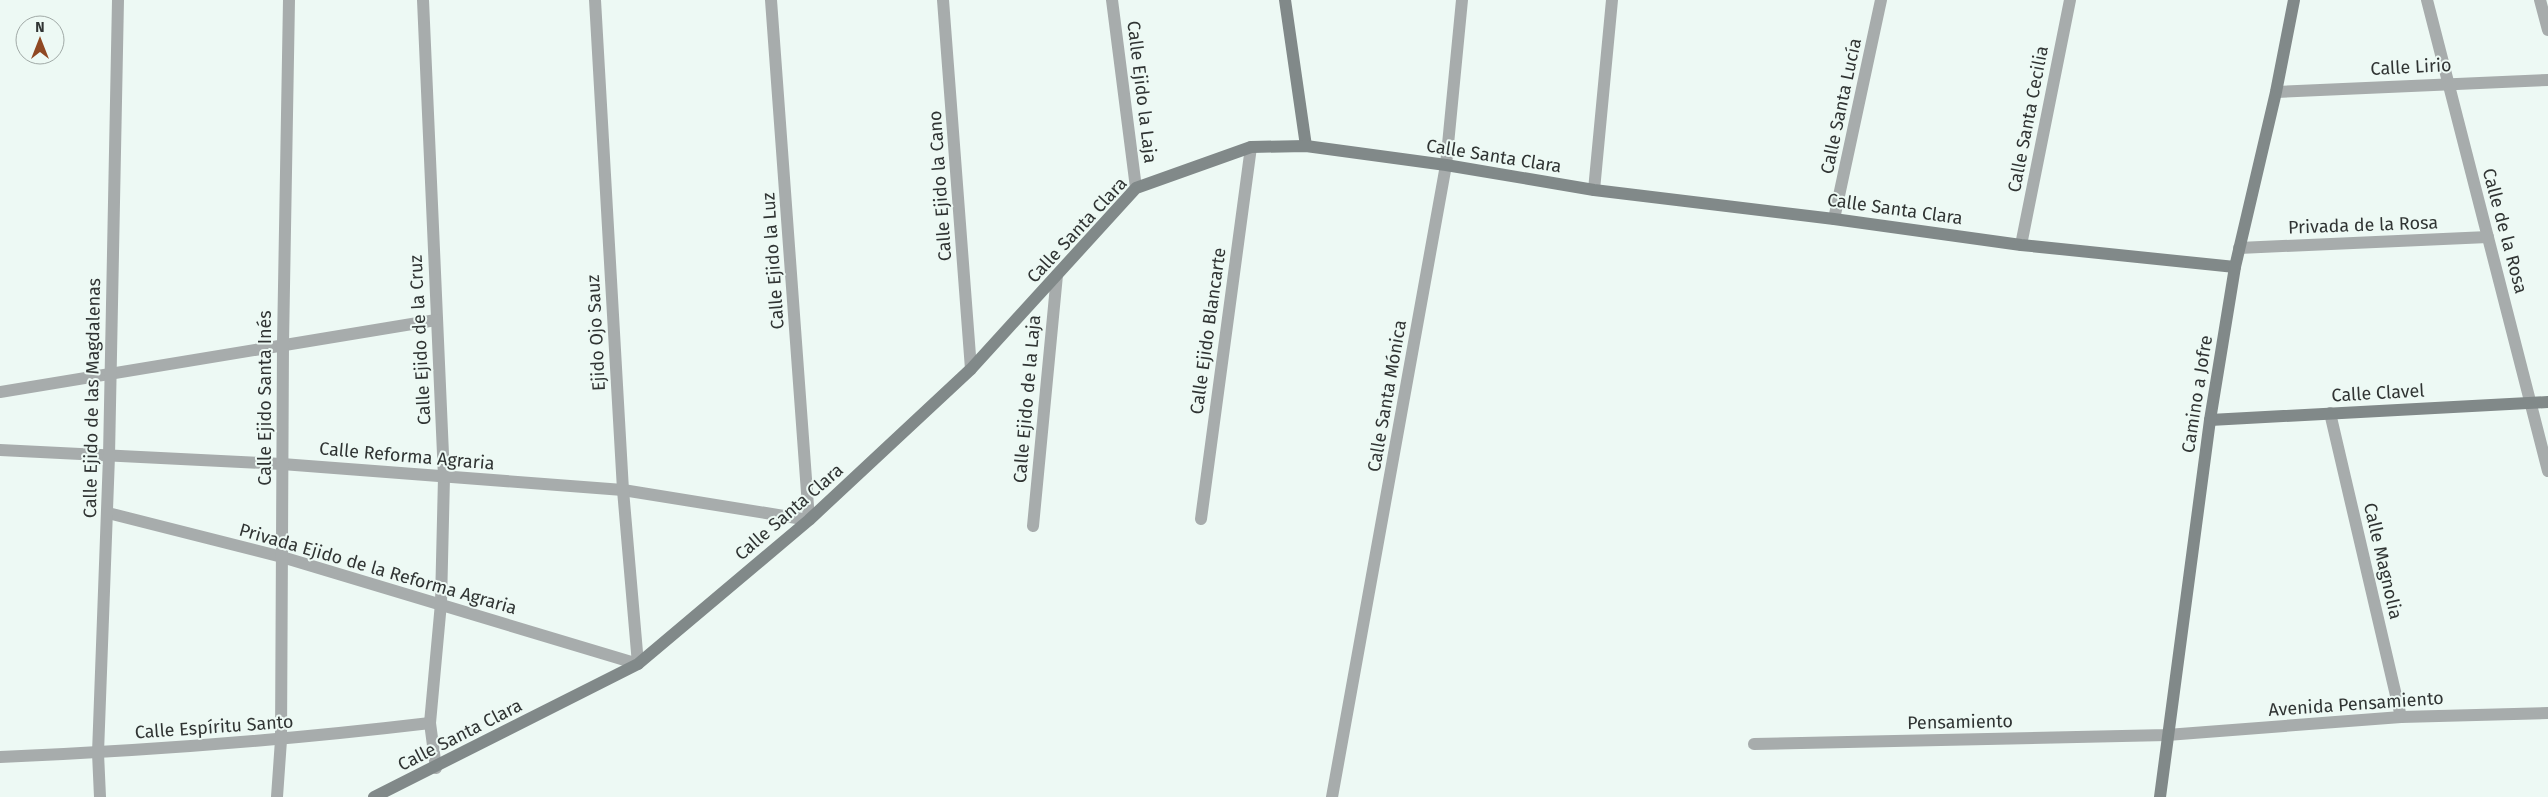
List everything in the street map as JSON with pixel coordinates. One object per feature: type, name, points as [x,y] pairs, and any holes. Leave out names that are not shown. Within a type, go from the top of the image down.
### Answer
[{"type":"street","name":"Calle Ejido de las Magdalenas","points":[[100,797],[98,753],[108,513],[109,374],[118,0]]},
{"type":"street","name":"Calle Ejido Santa Inés","points":[[276,797],[281,740],[283,344],[289,0]]},
{"type":"street","name":"Calle Ejido de la Cruz","points":[[423,0],[444,477],[441,603],[430,723],[436,768]]},
{"type":"street","name":"Ejido Ojo Sauz","points":[[595,0],[623,490],[638,664]]},
{"type":"street","name":"Calle Ejido la Luz","points":[[771,0],[809,520]]},
{"type":"street","name":"Calle Ejido la Cano","points":[[943,0],[971,369]]},
{"type":"street","name":"Calle Ejido la Laja","points":[[1112,0],[1136,188]]},
{"type":"street","points":[[1285,0],[1306,146]]},
{"type":"street","name":"Calle Santa Mónica","points":[[1332,797],[1446,165],[1462,0]]},
{"type":"street","points":[[1594,190],[1612,0]]},
{"type":"street","name":"Calle Santa Lucía","points":[[1834,218],[1881,0]]},
{"type":"street","name":"Calle Santa Cecilia","points":[[2021,244],[2070,0]]},
{"type":"street","name":"Camino a Jofre","points":[[2160,797],[2210,420],[2234,267],[2276,92],[2294,0]]},
{"type":"street","name":"Calle de la Rosa","points":[[2427,0],[2548,471]]},
{"type":"street","points":[[2540,0],[2548,30]]},
{"type":"street","name":"Calle Lirio","points":[[2276,92],[2548,80]]},
{"type":"street","name":"Calle Santa Clara","points":[[374,797],[436,768],[638,664],[809,520],[971,369],[1136,188],[1251,147],[1306,146],[1446,165],[1594,190],[1834,218],[2021,244],[2234,267]]},
{"type":"street","name":"Calle Ejido Blancarte","points":[[1201,519],[1251,147]]},
{"type":"street","name":"Privada de la Rosa","points":[[2239,248],[2488,237]]},
{"type":"street","name":"Calle Ejido de la Laja","points":[[1033,526],[1057,276]]},
{"type":"street","points":[[0,392],[436,320]]},
{"type":"street","name":"Calle Clavel","points":[[2210,420],[2548,402]]},
{"type":"street","name":"Calle Magnolia","points":[[2330,413],[2401,717]]},
{"type":"street","name":"Calle Reforma Agraria","points":[[0,450],[282,464],[623,490],[809,520]]},
{"type":"street","name":"Privada Ejido de la Reforma Agraria","points":[[108,513],[282,557],[441,603],[638,664]]},
{"type":"street","name":"Avenida Pensamiento","points":[[2167,735],[2401,717],[2548,713]]},
{"type":"street","name":"Calle Espíritu Santo","points":[[0,757],[98,753],[281,740],[430,723]]},
{"type":"street","name":"Pensamiento","points":[[1754,744],[2167,735]]}]
